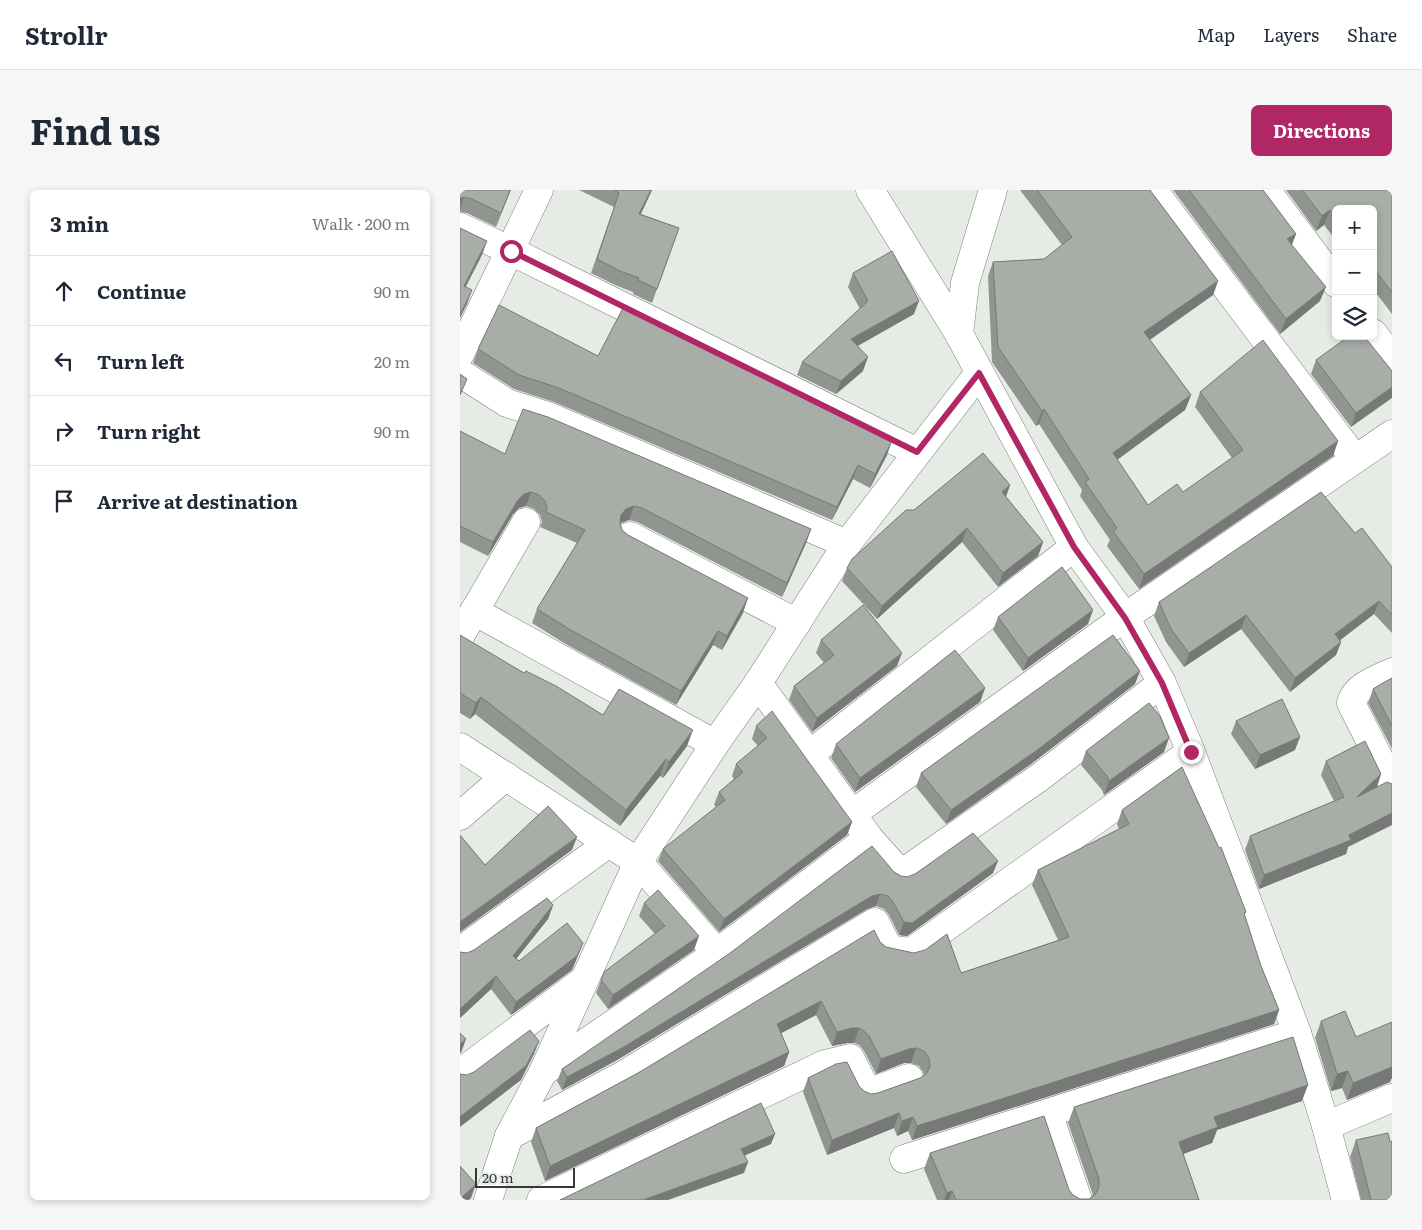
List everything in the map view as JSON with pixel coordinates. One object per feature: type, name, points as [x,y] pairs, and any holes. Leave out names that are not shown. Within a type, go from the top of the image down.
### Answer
[{"type":"street","points":[[460,354],[539,190]]},
{"type":"street","points":[[870,190],[959,334],[1074,547],[1125,618],[1162,683],[1191,752],[1297,1033],[1326,1126],[1346,1200]]},
{"type":"street","points":[[959,334],[965,283],[993,190]]},
{"type":"street","points":[[1153,190],[1355,459]]},
{"type":"street","points":[[1266,190],[1332,278]]},
{"type":"street","points":[[460,227],[917,452]]},
{"type":"street","points":[[1377,338],[1392,358]]},
{"type":"street","points":[[460,373],[507,403],[548,416],[847,544]]},
{"type":"street","points":[[488,1200],[509,1136],[543,1072],[638,862],[715,744],[758,683],[847,544],[979,373]]},
{"type":"street","points":[[852,814],[1125,618],[1392,434]]},
{"type":"street","points":[[460,636],[526,522]]},
{"type":"street","points":[[630,536],[796,623]]},
{"type":"street","points":[[810,754],[1074,547]]},
{"type":"street","points":[[474,611],[715,744]]},
{"type":"street","points":[[1392,672],[1359,690],[1353,696],[1351,703],[1392,784]]},
{"type":"street","points":[[758,683],[869,838],[900,874],[1040,777],[1162,683]]},
{"type":"street","points":[[460,747],[638,862],[717,953]]},
{"type":"street","points":[[509,1136],[625,1074],[875,922],[889,949],[911,952],[1191,752]]},
{"type":"street","points":[[460,816],[506,776]]},
{"type":"street","points":[[543,1072],[717,953],[869,838]]},
{"type":"street","points":[[460,951],[609,843]]},
{"type":"street","points":[[460,1073],[586,979]]},
{"type":"street","points":[[904,1159],[1297,1033]]},
{"type":"street","points":[[541,1200],[825,1064],[850,1058],[868,1092],[909,1078]]},
{"type":"street","points":[[1326,1126],[1392,1098]]},
{"type":"street","points":[[1048,1113],[1078,1200]]},
{"type":"building","points":[[460,190],[510,190],[501,213],[472,199],[464,197],[460,199]]},
{"type":"building","points":[[614,190],[651,190],[639,214],[679,228],[657,289],[638,280],[639,278],[597,259],[619,193]]},
{"type":"building","points":[[1037,190],[1150,190],[1218,281],[1144,332],[1191,395],[1113,453],[1148,505],[1177,484],[1183,492],[1243,450],[1200,392],[1263,340],[1338,441],[1144,574],[1113,531],[1117,528],[1085,482],[1089,479],[1044,409],[1042,411],[998,347],[993,262],[1044,259],[1072,237]]},
{"type":"building","points":[[1189,190],[1263,190],[1296,234],[1287,239],[1326,287],[1286,319]]},
{"type":"building","points":[[1302,190],[1392,190],[1392,292],[1377,273],[1377,205],[1332,205],[1332,213],[1330,210],[1322,216]]},
{"type":"building","points":[[460,228],[487,241],[464,286],[472,290],[460,315]]},
{"type":"building","points":[[892,251],[919,301],[851,339],[868,357],[841,381],[802,362],[868,301],[853,273]]},
{"type":"building","points":[[499,305],[598,356],[623,308],[892,441],[875,474],[858,465],[837,507],[559,388],[519,375],[478,349]]},
{"type":"building","points":[[1344,340],[1367,340],[1392,371],[1392,387],[1356,413],[1316,360]]},
{"type":"building","points":[[460,374],[467,379],[460,395]]},
{"type":"building","points":[[523,409],[548,417],[811,529],[787,583],[642,508],[634,506],[626,509],[621,515],[620,523],[622,530],[628,535],[748,598],[727,636],[718,631],[681,691],[569,629],[537,609],[585,530],[546,512],[545,501],[539,495],[531,492],[524,494],[518,500],[493,542],[460,526],[460,431],[505,454]]},
{"type":"building","points":[[983,453],[1010,485],[1002,492],[1043,542],[1003,573],[967,528],[882,606],[847,568],[852,559],[906,510],[914,510]]},
{"type":"building","points":[[1321,492],[1355,533],[1362,528],[1392,567],[1392,615],[1379,601],[1335,634],[1341,642],[1295,678],[1246,615],[1189,653],[1171,629],[1159,602]]},
{"type":"building","points":[[1062,567],[1093,610],[1028,658],[998,617]]},
{"type":"building","points":[[863,605],[902,653],[817,718],[794,686],[834,655],[821,640]]},
{"type":"building","points":[[460,635],[524,673],[526,671],[556,686],[603,715],[619,689],[693,730],[669,762],[666,759],[626,810],[481,697],[476,703],[460,693]]},
{"type":"building","points":[[1113,635],[1140,671],[1036,751],[951,810],[921,773]]},
{"type":"building","points":[[955,650],[985,688],[860,778],[836,744]]},
{"type":"building","points":[[1392,678],[1392,726],[1373,689]]},
{"type":"building","points":[[1282,699],[1300,737],[1260,755],[1236,721]]},
{"type":"building","points":[[1149,703],[1160,716],[1169,738],[1109,781],[1086,751]]},
{"type":"building","points":[[772,711],[852,822],[724,919],[663,849],[725,800],[719,792],[743,772],[736,764],[767,738],[756,726]]},
{"type":"building","points":[[1365,741],[1381,774],[1357,797],[1387,782],[1392,784],[1392,813],[1349,835],[1351,840],[1264,875],[1250,836],[1344,797],[1326,761]]},
{"type":"building","points":[[1182,767],[1219,848],[1221,847],[1246,912],[1244,913],[1261,966],[1279,1010],[917,1126],[913,1117],[902,1121],[899,1113],[832,1140],[808,1078],[836,1064],[847,1062],[859,1086],[871,1094],[920,1078],[926,1074],[930,1067],[929,1058],[924,1051],[916,1048],[881,1059],[869,1036],[864,1031],[859,1028],[852,1028],[837,1032],[821,1001],[777,1024],[789,1052],[550,1166],[536,1128],[638,1073],[874,930],[880,942],[886,947],[914,953],[925,950],[947,934],[961,973],[1069,937],[1038,870],[1129,824],[1122,810]]},
{"type":"building","points":[[548,806],[577,837],[460,922],[460,835],[485,865]]},
{"type":"building","points":[[973,833],[998,861],[912,923],[904,922],[888,896],[880,894],[872,896],[622,1048],[567,1077],[562,1069],[730,953],[872,846],[894,872],[907,877],[915,874]]},
{"type":"building","points":[[658,890],[699,936],[613,995],[601,980],[604,972],[665,926],[644,903]]},
{"type":"building","points":[[547,898],[553,905],[513,956],[519,961],[567,923],[583,943],[577,956],[516,1002],[496,976],[460,1009],[460,952],[467,953],[474,950]]},
{"type":"building","points":[[1345,1011],[1356,1037],[1392,1022],[1392,1067],[1353,1083],[1348,1071],[1337,1074],[1321,1021]]},
{"type":"building","points":[[530,1030],[539,1041],[526,1066],[460,1117],[460,1074],[467,1075],[474,1072]]},
{"type":"building","points":[[460,1033],[466,1039],[460,1044]]},
{"type":"building","points":[[1293,1037],[1308,1085],[1214,1117],[1218,1127],[1179,1142],[1199,1200],[956,1200],[952,1191],[947,1193],[930,1153],[1044,1116],[1069,1190],[1080,1199],[1089,1199],[1095,1195],[1099,1187],[1099,1179],[1074,1107]]},
{"type":"building","points":[[761,1103],[775,1134],[741,1149],[748,1162],[643,1200],[560,1200]]},
{"type":"building","points":[[1388,1133],[1390,1142],[1392,1141],[1392,1200],[1371,1200],[1356,1140]]},
{"type":"building","points":[[460,1166],[476,1184],[460,1199]]},
{"type":"route","points":[[511,251],[917,452],[979,373],[1074,547],[1125,618],[1162,683],[1191,752]]}]
